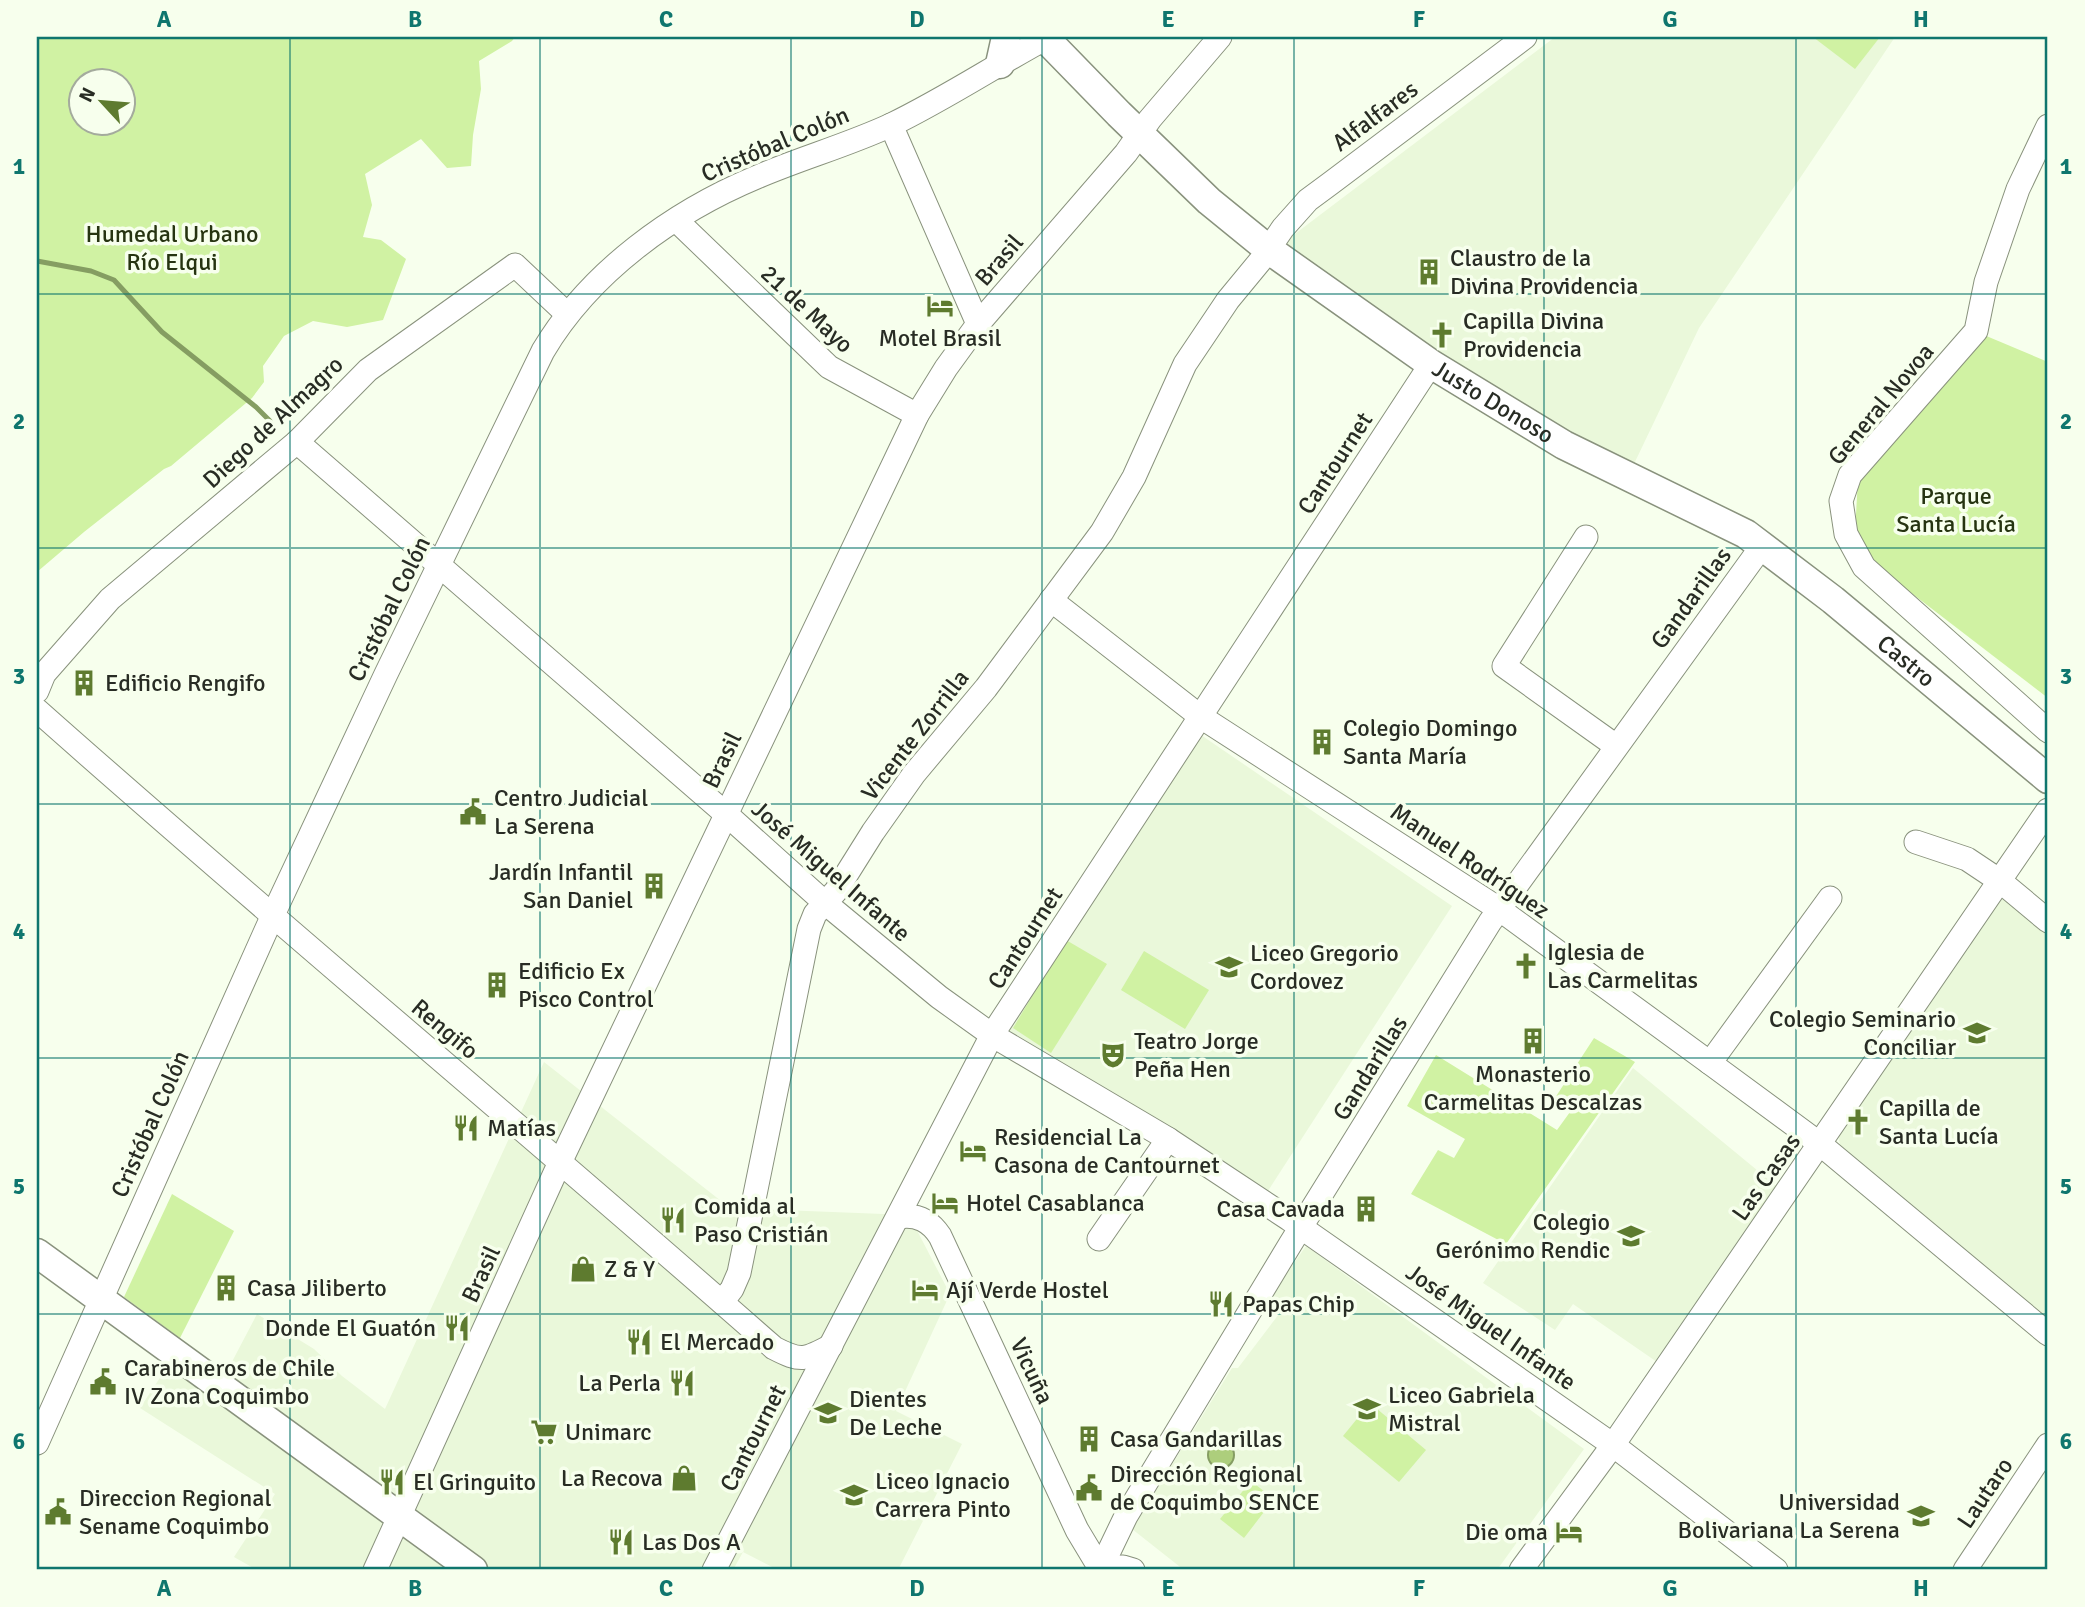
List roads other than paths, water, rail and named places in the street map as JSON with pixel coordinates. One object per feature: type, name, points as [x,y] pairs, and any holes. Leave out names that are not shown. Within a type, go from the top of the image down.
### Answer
[{"type":"main road","name":"Justo Donoso","points":[[1051,37],[1145,127],[1172,143],[1209,201],[1268,249],[1431,364],[1564,445],[1712,515],[1762,546]]},
{"type":"main road","name":"Castro","points":[[1762,546],[1833,600],[2048,779]]},
{"type":"main road","points":[[37,1253],[473,1570]]},
{"type":"street","name":"Cristóbal Colón","points":[[37,1443],[272,917],[380,686],[543,351],[567,314],[605,275],[676,220],[709,199],[756,177],[891,125],[1003,50],[1051,37]]},
{"type":"street","name":"Brasil","points":[[375,1570],[561,1162],[917,415],[978,324],[1220,37]]},
{"type":"street","name":"Alfalfares","points":[[1268,249],[1308,201],[1525,37]]},
{"type":"street","points":[[891,125],[978,324]]},
{"type":"street","name":"General Novoa","points":[[2048,126],[2018,189],[1986,282],[1976,331],[1850,475],[1842,502],[1846,534],[1864,567],[2048,731]]},
{"type":"street","name":"21 de Mayo","points":[[676,220],[829,367],[917,415]]},
{"type":"street","name":"Vicente Zorrilla","points":[[722,1302],[739,1273],[809,929],[815,914],[835,891],[914,774],[986,688],[1116,509],[1134,477],[1185,364],[1228,300],[1268,249]]},
{"type":"street","name":"Diego de Almagro","points":[[37,691],[44,674],[110,599],[297,442],[368,370],[515,265],[567,314]]},
{"type":"street","name":"Cantournet","points":[[714,1570],[992,1035],[1431,364]]},
{"type":"street","name":"José Miguel Infante","points":[[297,442],[912,976],[992,1035],[1168,1139],[1301,1227],[1613,1444],[1776,1570]]},
{"type":"street","points":[[1586,537],[1504,666],[1616,746]]},
{"type":"street","name":"Gandarillas","points":[[1101,1569],[1126,1516],[1301,1227],[1499,909],[1762,546]]},
{"type":"street","name":"Manuel Rodríguez","points":[[1051,600],[1201,718],[1499,909],[1710,1063],[1820,1144],[2048,1334]]},
{"type":"street","name":"Rengifo","points":[[37,710],[272,917],[561,1162],[774,1348],[786,1354],[808,1358],[831,1346]]},
{"type":"street","name":"Las Casas","points":[[1521,1570],[1613,1444],[2048,810]]},
{"type":"street","points":[[1916,842],[1967,859],[2000,881],[2048,921]]},
{"type":"street","points":[[1710,1063],[1830,898]]},
{"type":"street","points":[[1099,1239],[1168,1139]]},
{"type":"street","name":"Vicuña","points":[[899,1217],[909,1215],[926,1221],[934,1226],[940,1236],[1077,1530],[1101,1569]]},
{"type":"street","name":"Lautaro","points":[[1965,1570],[2048,1446]]},
{"type":"street","points":[[1101,1569],[1123,1567],[1133,1570]]},
{"type":"waterway","points":[[37,261],[91,271],[114,280],[162,332],[270,421]]},
{"type":"place","name":"Claustro de la Divina Providencia","points":[[1429,272]]},
{"type":"place","name":"Motel Brasil","points":[[940,306]]},
{"type":"place","name":"Capilla Divina Providencia","points":[[1442,335]]},
{"type":"place","name":"Edificio Rengifo","points":[[84,683]]},
{"type":"place","name":"Colegio Domingo Santa María","points":[[1322,742]]},
{"type":"place","name":"Centro Judicial La Serena","points":[[473,812]]},
{"type":"place","name":"Jardín Infantil San Daniel","points":[[654,886]]},
{"type":"place","name":"Iglesia de Las Carmelitas","points":[[1526,966]]},
{"type":"place","name":"Liceo Gregorio Cordovez","points":[[1229,967]]},
{"type":"place","name":"Edificio Ex Pisco Control","points":[[497,985]]},
{"type":"place","name":"Colegio Seminario Conciliar","points":[[1977,1033]]},
{"type":"place","name":"Monasterio Carmelitas Descalzas","points":[[1533,1041]]},
{"type":"place","name":"Teatro Jorge Peña Hen","points":[[1113,1055]]},
{"type":"place","name":"Capilla de Santa Lucía","points":[[1858,1122]]},
{"type":"place","name":"Matías","points":[[466,1128]]},
{"type":"place","name":"Residencial La Casona de Cantournet","points":[[973,1151]]},
{"type":"place","name":"Hotel Casablanca","points":[[945,1203]]},
{"type":"place","name":"Casa Cavada","points":[[1366,1209]]},
{"type":"place","name":"Comida al Paso Cristián","points":[[673,1220]]},
{"type":"place","name":"Colegio Gerónimo Rendic","points":[[1631,1236]]},
{"type":"place","name":"Z & Y","points":[[583,1269]]},
{"type":"place","name":"Casa Jiliberto","points":[[226,1288]]},
{"type":"place","name":"Ají Verde Hostel","points":[[925,1290]]},
{"type":"place","name":"Papas Chip","points":[[1221,1304]]},
{"type":"place","name":"Donde El Guatón","points":[[457,1328]]},
{"type":"place","name":"El Mercado","points":[[639,1342]]},
{"type":"place","name":"Carabineros de Chile IV Zona Coquimbo","points":[[103,1382]]},
{"type":"place","name":"La Perla","points":[[682,1383]]},
{"type":"place","name":"Liceo Gabriela Mistral","points":[[1367,1409]]},
{"type":"place","name":"Dientes De Leche","points":[[828,1413]]},
{"type":"place","name":"Unimarc","points":[[544,1432]]},
{"type":"place","name":"Casa Gandarillas","points":[[1089,1439]]},
{"type":"place","name":"La Recova","points":[[684,1478]]},
{"type":"place","name":"El Gringuito","points":[[392,1482]]},
{"type":"place","name":"Dirección Regional de Coquimbo SENCE","points":[[1089,1488]]},
{"type":"place","name":"Liceo Ignacio Carrera Pinto","points":[[854,1495]]},
{"type":"place","name":"Direccion Regional Sename Coquimbo","points":[[58,1512]]},
{"type":"place","name":"Universidad Bolivariana La Serena","points":[[1921,1516]]},
{"type":"place","name":"Die oma","points":[[1569,1532]]},
{"type":"place","name":"Las Dos A","points":[[621,1542]]},
{"type":"park label","name":"Humedal Urbano Río Elqui","points":[[172,248]]},
{"type":"park label","name":"Parque Santa Lucía","points":[[1956,510]]}]
